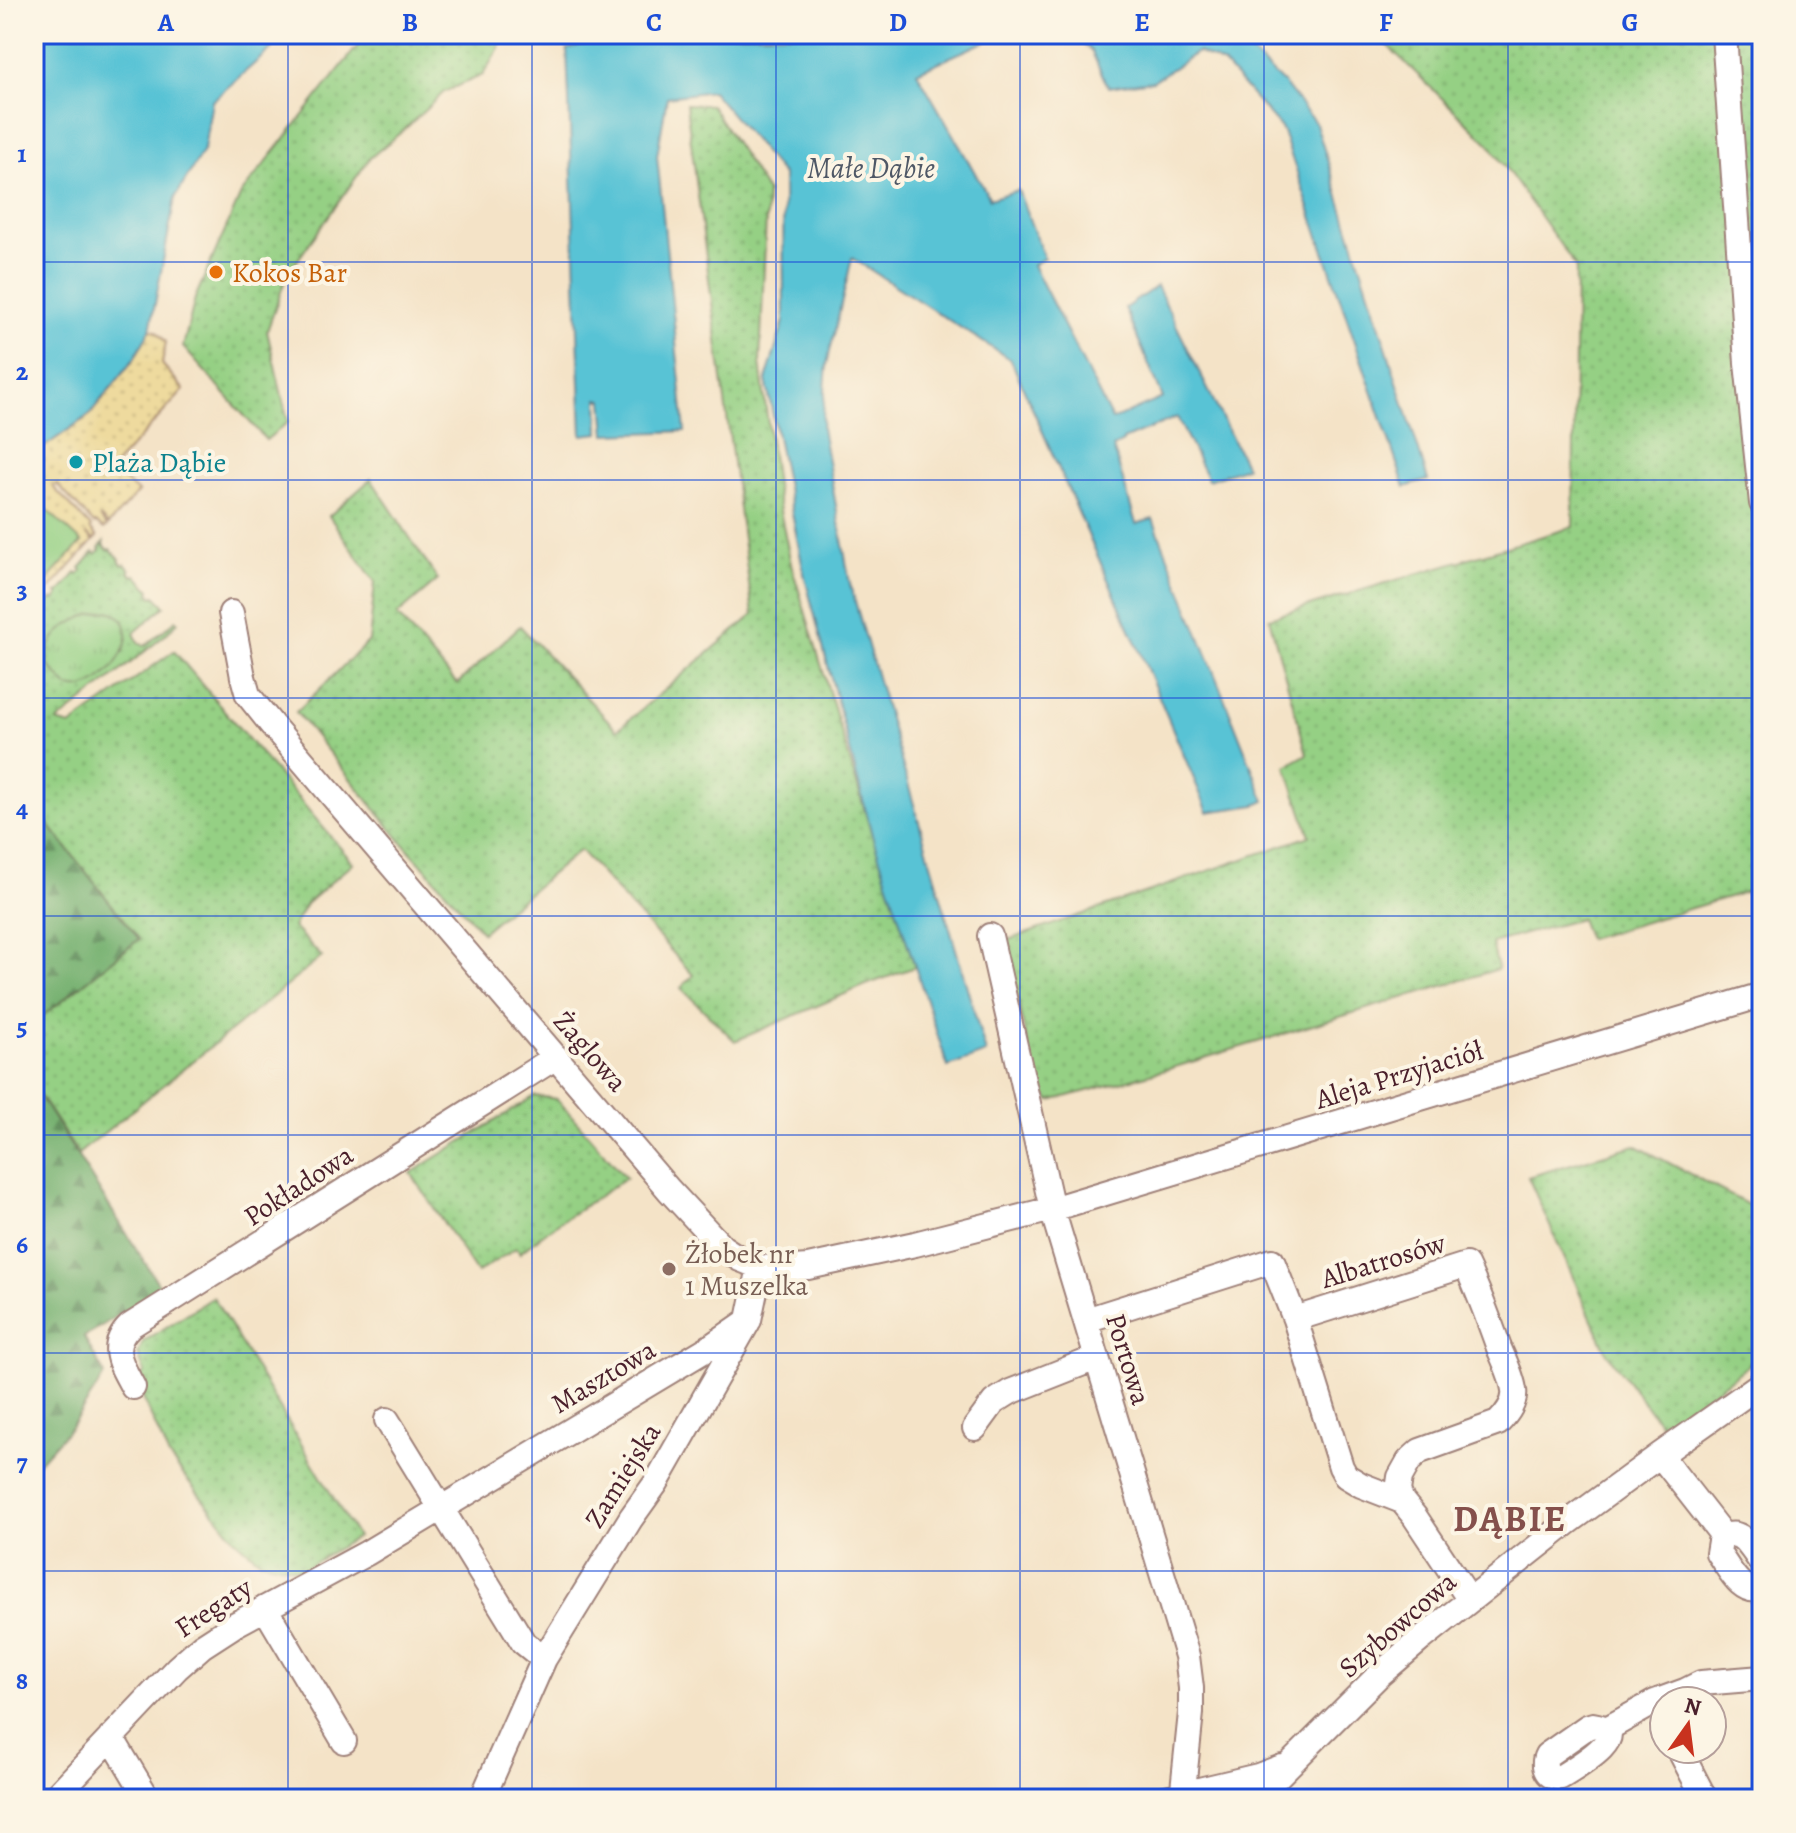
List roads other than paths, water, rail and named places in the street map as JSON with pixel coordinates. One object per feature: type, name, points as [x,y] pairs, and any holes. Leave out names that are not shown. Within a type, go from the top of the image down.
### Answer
[{"type":"street","points":[[1724,34],[1747,363],[1762,503]]},
{"type":"street","name":"Żaglowa","points":[[231,613],[248,695],[669,1190],[722,1247],[760,1267],[808,1267],[1052,1209]]},
{"type":"street","name":"Portowa","points":[[990,936],[1052,1209],[1187,1656],[1191,1713],[1175,1797]]},
{"type":"street","name":"Aleja Przyjaciół","points":[[1052,1209],[1762,995]]},
{"type":"street","name":"Pokładowa","points":[[133,1387],[118,1351],[121,1336],[130,1326],[556,1057]]},
{"type":"street","name":"Albatrosów","points":[[1086,1320],[1272,1261],[1295,1319],[1341,1467],[1346,1476],[1361,1485],[1402,1501]]},
{"type":"street","name":"Albatrosów","points":[[1295,1319],[1466,1265],[1504,1359],[1514,1398],[1507,1414],[1498,1423],[1420,1451],[1409,1461],[1400,1477],[1398,1491],[1402,1501]]},
{"type":"street","points":[[749,1320],[760,1267]]},
{"type":"street","name":"Masztowa","points":[[367,1553],[697,1355],[749,1320]]},
{"type":"street","name":"Zamiejska","points":[[482,1799],[544,1659],[656,1483],[749,1320]]},
{"type":"street","points":[[975,1428],[994,1402],[1010,1392],[1096,1358]]},
{"type":"street","name":"Szybowcowa","points":[[1255,1799],[1379,1675],[1470,1600],[1566,1524],[1762,1383]]},
{"type":"street","points":[[387,1420],[523,1642],[544,1659]]},
{"type":"street","points":[[1660,1455],[1724,1537]]},
{"type":"street","points":[[1402,1501],[1470,1600]]},
{"type":"street","points":[[1762,1563],[1737,1534],[1724,1537],[1719,1546],[1718,1553],[1741,1584],[1752,1590],[1762,1588]]},
{"type":"street","name":"Fregaty","points":[[53,1799],[177,1668],[202,1646],[367,1553]]},
{"type":"street","points":[[265,1608],[344,1741]]},
{"type":"street","points":[[1698,1685],[1762,1678]]},
{"type":"street","points":[[1605,1730],[1648,1706]]},
{"type":"street","points":[[111,1737],[148,1799]]},
{"type":"street","name":"Szybowcowa","points":[[1175,1797],[1277,1770],[1294,1759]]},
{"type":"street","points":[[1687,1765],[1704,1798]]},
{"type":"water","points":[[34,34],[288,34],[212,101],[204,149],[175,198],[150,330],[134,359],[89,415],[34,454]]},
{"type":"water","name":"Małe Dąbie","points":[[624,34],[1002,34],[917,72],[990,199],[1018,190],[1044,258],[1033,265],[1112,420],[1163,398],[1125,308],[1157,286],[1246,467],[1208,480],[1177,417],[1113,447],[1136,524],[1153,519],[1265,801],[1208,812],[1011,360],[852,258],[827,364],[822,428],[850,584],[986,1053],[948,1067],[872,835],[804,574],[766,380],[784,321],[783,175],[712,91],[667,97],[657,156],[685,431],[606,434],[603,400],[598,399],[599,433],[582,435],[567,49]]},
{"type":"water","points":[[1069,34],[1247,34],[1241,43],[1285,85],[1316,124],[1428,480],[1405,487],[1282,129],[1224,64],[1198,52],[1153,81],[1108,87],[1091,50]]},
{"type":"place","name":"Kokos Bar","points":[[216,272]]},
{"type":"place","name":"Plaża Dąbie","points":[[76,462]]},
{"type":"place","name":"Żłobek nr 1 Muszelka","points":[[669,1269]]},
{"type":"district","name":"DĄBIE","points":[[1510,1518]]}]
